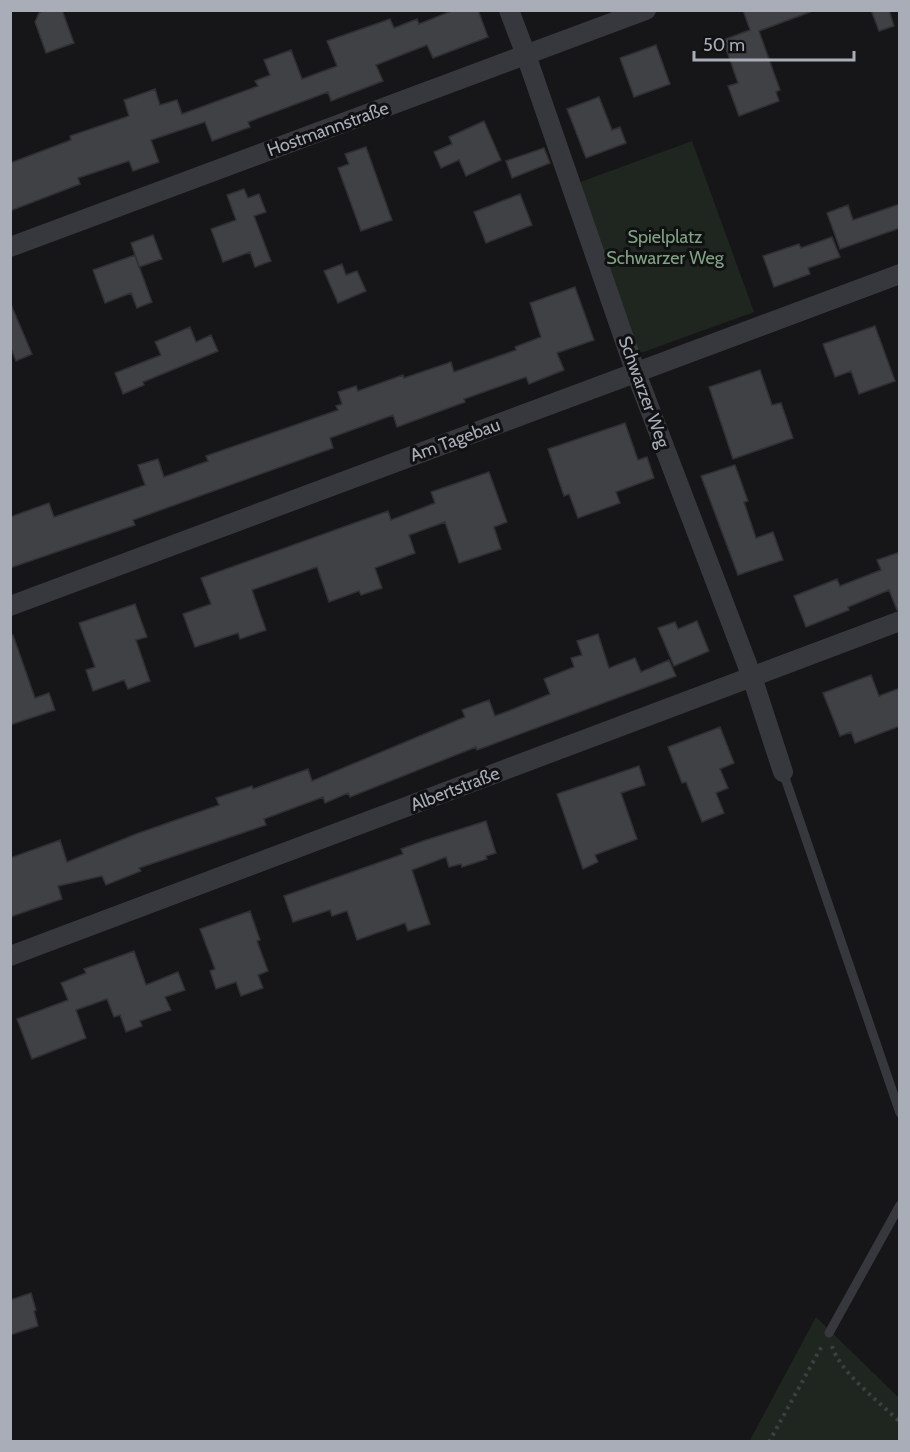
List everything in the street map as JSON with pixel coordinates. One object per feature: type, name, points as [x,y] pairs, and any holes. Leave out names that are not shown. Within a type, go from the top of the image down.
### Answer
[{"type":"street","name":"Schwarzer Weg","points":[[509,10],[636,373],[752,677],[783,772]]},
{"type":"street","name":"Hostmannstraße","points":[[10,246],[646,10]]},
{"type":"street","name":"Am Tagebau","points":[[10,606],[900,274]]},
{"type":"street","name":"Albertstraße","points":[[10,956],[900,621]]},
{"type":"lane","points":[[783,772],[900,1113]]},
{"type":"lane","points":[[829,1333],[900,1205]]},
{"type":"path","points":[[829,1333],[834,1354],[845,1369],[900,1422]]},
{"type":"path","points":[[769,1442],[829,1333]]},
{"type":"green space","name":"Spielplatz Schwarzer Weg","points":[[692,141],[754,312],[638,354],[575,184]]},
{"type":"green space","points":[[816,1317],[899,1398],[899,1441],[749,1442]]},
{"type":"building","points":[[44,10],[62,10],[74,43],[46,53],[35,22],[39,13]]},
{"type":"building","points":[[454,10],[478,10],[488,37],[433,58],[427,45],[376,65],[383,81],[331,101],[328,92],[248,122],[250,127],[212,141],[205,122],[151,140],[159,162],[133,171],[129,161],[78,178],[80,184],[10,211],[10,163],[71,140],[70,136],[129,116],[124,100],[155,89],[160,105],[177,100],[182,114],[258,86],[255,81],[270,75],[264,60],[291,50],[302,79],[337,66],[327,41],[390,19],[394,28],[417,19],[419,24]]},
{"type":"building","points":[[743,10],[809,10],[810,12],[759,31],[780,90],[776,92],[779,101],[739,116],[728,86],[738,83],[723,40],[750,30]]},
{"type":"building","points":[[871,10],[889,10],[894,26],[879,31]]},
{"type":"building","points":[[656,45],[670,84],[634,97],[620,58]]},
{"type":"building","points":[[599,97],[612,130],[620,127],[626,143],[586,158],[567,109]]},
{"type":"building","points":[[484,121],[501,160],[466,176],[459,160],[441,168],[434,152],[452,144],[449,137]]},
{"type":"building","points":[[366,147],[392,220],[361,231],[338,168],[349,164],[345,154]]},
{"type":"building","points":[[544,148],[550,163],[512,178],[506,161]]},
{"type":"building","points":[[244,189],[248,198],[259,194],[266,212],[254,216],[271,261],[255,267],[250,252],[223,262],[211,229],[236,220],[227,195]]},
{"type":"building","points":[[520,194],[532,225],[486,243],[474,212]]},
{"type":"building","points":[[900,204],[900,228],[840,249],[827,213],[848,205],[853,220]]},
{"type":"building","points":[[153,235],[162,259],[139,267],[131,243]]},
{"type":"building","points":[[832,237],[840,257],[808,268],[810,274],[774,287],[763,256],[799,244],[801,248]]},
{"type":"building","points":[[135,255],[152,302],[137,308],[131,293],[105,303],[93,270]]},
{"type":"building","points":[[342,264],[346,275],[357,271],[366,291],[338,303],[324,271]]},
{"type":"building","points":[[575,287],[594,340],[557,353],[564,370],[529,384],[526,377],[464,399],[465,402],[397,427],[393,415],[330,438],[333,448],[133,520],[135,525],[10,568],[10,517],[49,503],[54,517],[145,485],[138,465],[158,459],[164,477],[208,461],[206,456],[338,410],[336,406],[342,404],[338,392],[356,386],[358,391],[403,375],[404,378],[451,362],[454,372],[516,350],[515,347],[541,337],[530,303]]},
{"type":"building","points":[[10,302],[32,354],[16,361],[10,346]]},
{"type":"building","points":[[875,326],[895,381],[859,394],[851,371],[835,377],[823,344]]},
{"type":"building","points":[[190,327],[196,342],[211,335],[218,351],[143,382],[144,385],[123,394],[115,373],[161,355],[155,342]]},
{"type":"building","points":[[760,370],[772,405],[781,403],[793,438],[733,459],[709,387]]},
{"type":"building","points":[[625,423],[638,460],[647,457],[654,478],[616,492],[620,503],[578,518],[569,494],[564,496],[548,449]]},
{"type":"building","points":[[735,465],[748,501],[744,502],[756,538],[773,532],[783,560],[738,575],[701,476]]},
{"type":"building","points":[[489,472],[507,522],[494,527],[501,549],[459,563],[445,522],[409,535],[415,553],[375,568],[382,588],[361,595],[359,591],[329,602],[317,567],[252,590],[266,630],[240,639],[238,633],[195,647],[183,614],[211,604],[201,578],[388,511],[391,520],[435,503],[431,492]]},
{"type":"building","points":[[900,552],[900,609],[897,610],[889,590],[848,607],[849,610],[806,627],[794,596],[837,579],[840,586],[881,570],[877,560]]},
{"type":"building","points":[[135,604],[147,637],[136,640],[150,681],[128,689],[124,680],[93,691],[86,670],[95,667],[79,623]]},
{"type":"building","points":[[697,621],[709,651],[674,666],[658,628],[675,622],[678,629]]},
{"type":"building","points":[[598,634],[609,668],[635,658],[641,672],[669,660],[676,676],[477,750],[476,747],[350,797],[348,793],[325,803],[323,797],[264,819],[266,825],[139,868],[141,871],[106,885],[102,876],[58,886],[62,899],[10,917],[10,858],[60,840],[67,862],[136,834],[219,805],[216,798],[252,786],[253,789],[308,769],[312,781],[465,717],[462,710],[489,700],[495,716],[511,710],[550,694],[544,679],[574,667],[571,658],[582,655],[577,641]]},
{"type":"building","points":[[13,635],[35,698],[49,693],[55,710],[10,725],[10,636]]},
{"type":"building","points":[[871,675],[879,696],[900,688],[900,726],[855,743],[851,732],[840,736],[823,693]]},
{"type":"building","points":[[720,727],[734,763],[720,769],[728,788],[716,793],[724,813],[702,822],[686,782],[682,783],[668,747]]},
{"type":"building","points":[[639,766],[645,785],[621,793],[637,839],[595,855],[598,862],[583,869],[557,794]]},
{"type":"building","points":[[486,821],[496,853],[486,856],[487,859],[462,867],[461,864],[449,867],[446,857],[412,870],[430,924],[408,931],[405,923],[357,940],[347,911],[332,916],[330,910],[293,922],[284,896],[403,854],[401,849]]},
{"type":"building","points":[[250,911],[260,940],[257,941],[268,971],[258,975],[263,988],[241,996],[236,982],[216,989],[210,971],[215,969],[200,929]]},
{"type":"building","points":[[134,951],[146,985],[178,972],[185,990],[165,997],[171,1010],[140,1021],[142,1026],[126,1032],[120,1015],[114,1017],[107,999],[76,1010],[86,1038],[32,1059],[17,1019],[68,1000],[61,983],[86,973],[84,969]]},
{"type":"building","points":[[31,1293],[38,1326],[10,1335],[10,1300]]}]
